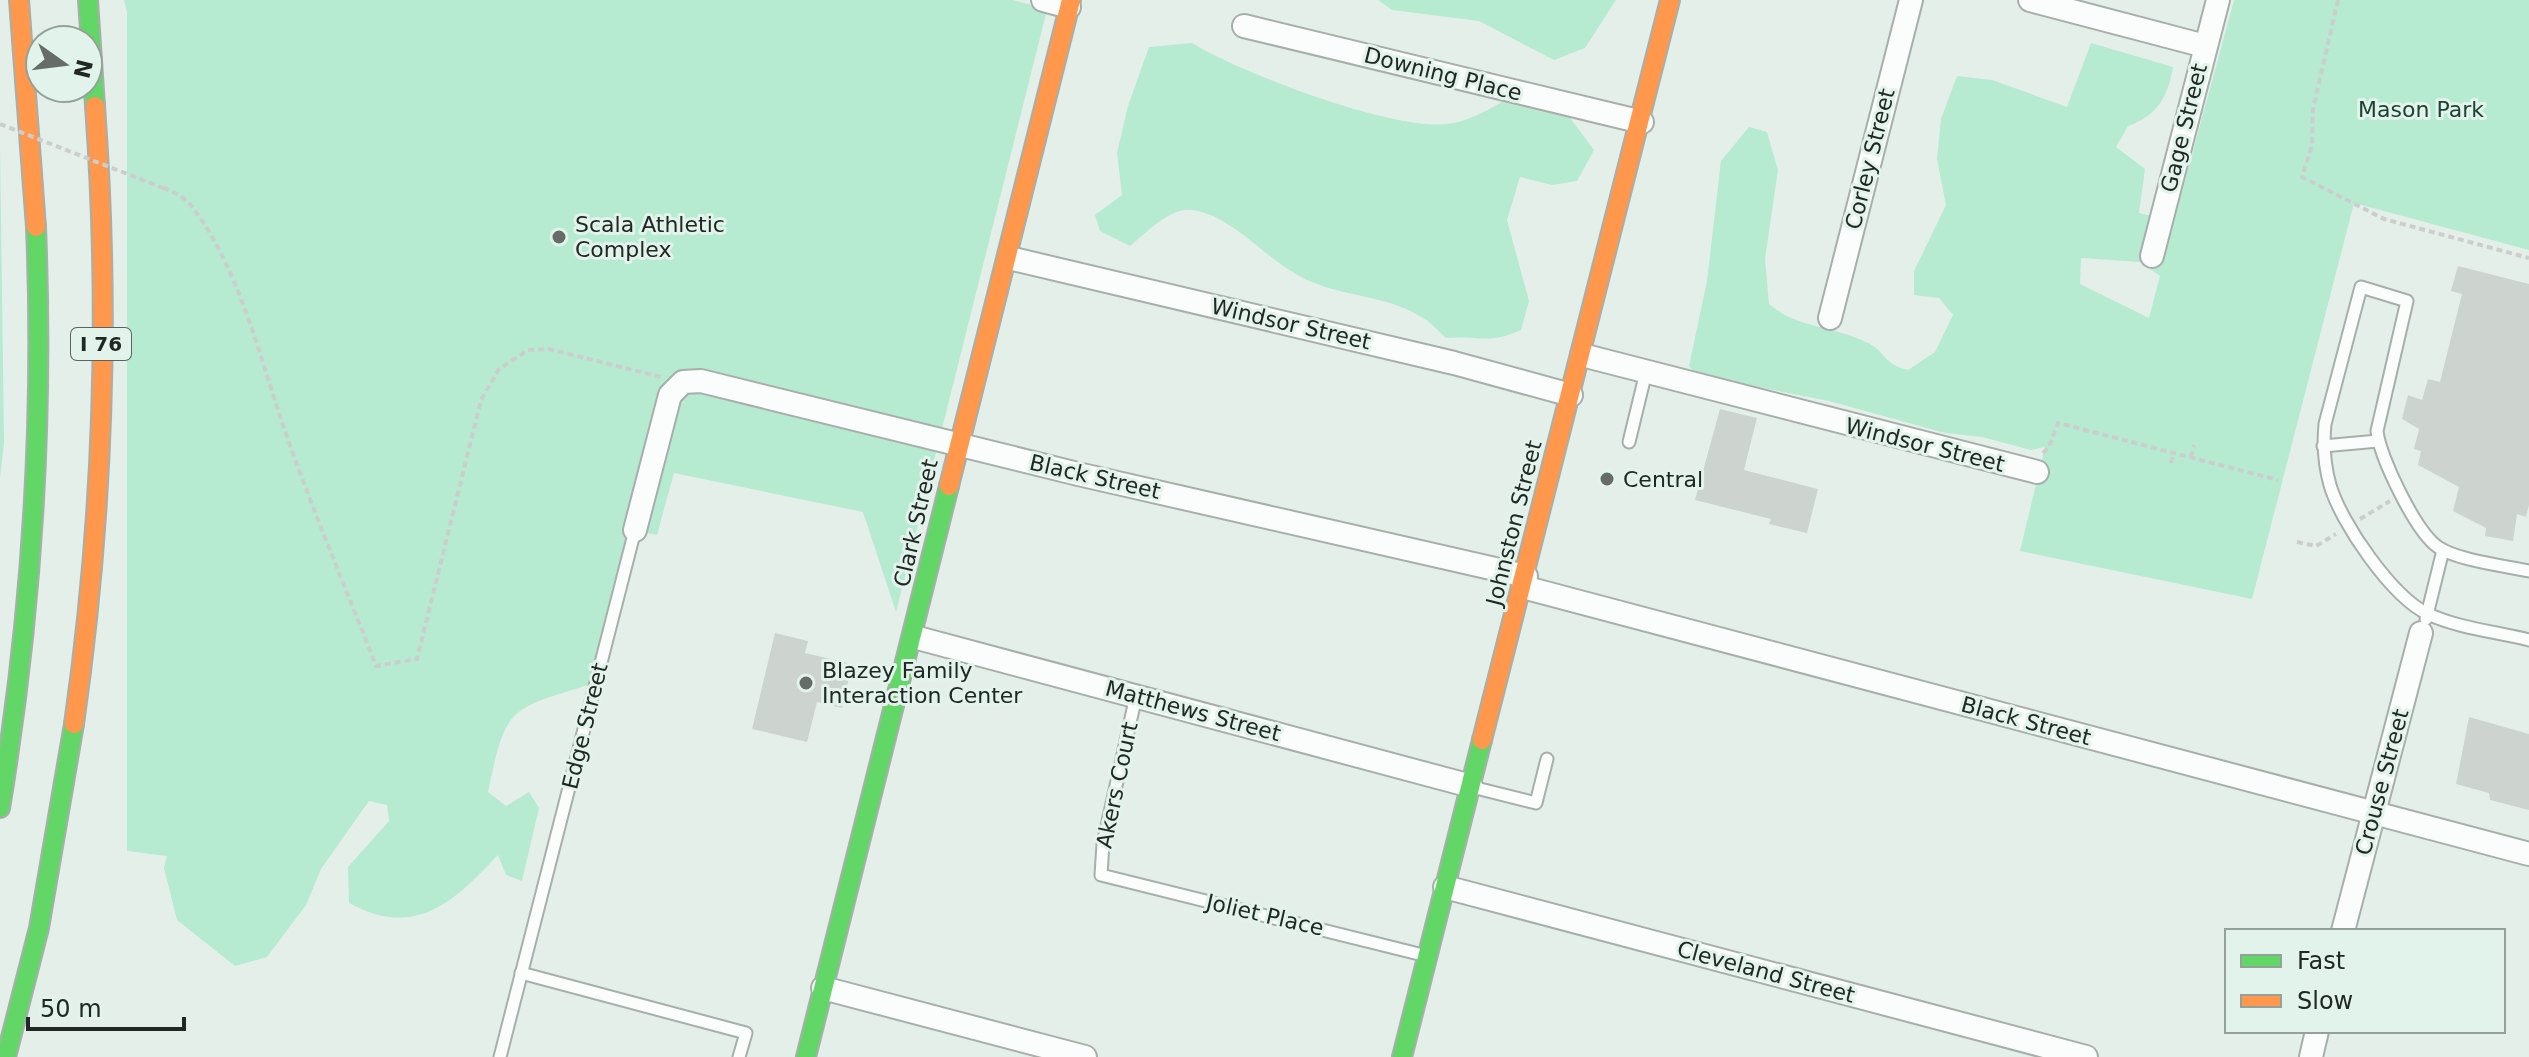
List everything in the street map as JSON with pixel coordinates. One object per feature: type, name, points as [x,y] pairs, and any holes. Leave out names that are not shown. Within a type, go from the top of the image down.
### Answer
[{"type":"main road","name":"I 76","points":[[0,808],[29,594],[40,396],[35,161],[19,0]]},
{"type":"main road","name":"I 76","points":[[6,1057],[62,817],[92,591],[98,498],[103,209],[88,0]]},
{"type":"main road","name":"Johnston Street","points":[[1402,1057],[1642,122],[1670,0]]},
{"type":"main road","name":"Clark Street","points":[[806,1057],[914,637],[1070,4]]},
{"type":"street","points":[[1043,0],[1070,4]]},
{"type":"street","name":"Corley Street","points":[[1830,318],[1911,0]]},
{"type":"street","points":[[2030,0],[2205,46]]},
{"type":"street","name":"Gage Street","points":[[2152,256],[2218,0]]},
{"type":"street","name":"Downing Place","points":[[1244,26],[1642,122]]},
{"type":"street","name":"Windsor Street","points":[[1009,258],[1454,363],[1571,395]]},
{"type":"street","name":"Windsor Street","points":[[1582,355],[2037,472]]},
{"type":"street","name":"Black Street","points":[[676,388],[701,381],[1524,582],[2372,814],[2529,854]]},
{"type":"street","name":"Edge Street","points":[[635,530],[676,388]]},
{"type":"street","name":"Crouse Street","points":[[2343,929],[2424,623]]},
{"type":"street","name":"Matthews Street","points":[[914,637],[1471,786]]},
{"type":"street","name":"Cleveland Street","points":[[1445,887],[2086,1057]]},
{"type":"street","points":[[823,988],[1047,1052],[1085,1057]]},
{"type":"street","points":[[2311,1057],[2317,1033]]},
{"type":"lane","points":[[2529,571],[2443,550],[2428,538],[2378,441],[2380,412],[2407,301],[2361,287],[2325,424],[2323,446],[2330,487],[2346,519],[2387,580],[2424,623],[2529,640]]},
{"type":"lane","points":[[1629,442],[1646,372]]},
{"type":"lane","points":[[2323,446],[2378,441]]},
{"type":"lane","name":"Edge Street","points":[[500,1057],[635,530]]},
{"type":"lane","points":[[2424,623],[2443,550]]},
{"type":"lane","name":"Akers Court","points":[[1101,875],[1103,844],[1136,696]]},
{"type":"lane","points":[[1471,786],[1536,803],[1547,759]]},
{"type":"lane","name":"Joliet Place","points":[[1101,875],[1427,956]]},
{"type":"lane","points":[[521,973],[746,1033],[739,1057]]},
{"type":"path","points":[[2338,0],[2313,109],[2312,145],[2302,177],[2384,219],[2529,258]]},
{"type":"path","points":[[0,124],[177,193],[192,205],[228,273],[376,666],[417,659],[481,400],[499,369],[528,350],[549,349],[676,388]]},
{"type":"path","points":[[2037,472],[2058,423],[2278,480]]},
{"type":"path","points":[[2191,457],[2194,445]]},
{"type":"path","points":[[2171,463],[2174,453]]},
{"type":"path","points":[[2297,542],[2316,546]]},
{"type":"green space","name":"Scala Athletic Complex","points":[[124,0],[1013,0],[1031,5],[1046,14],[896,612],[863,512],[674,473],[657,535],[628,529],[588,685],[526,707],[506,727],[500,743],[488,792],[506,806],[529,792],[539,808],[522,881],[506,875],[498,855],[448,901],[413,916],[394,917],[373,913],[349,903],[348,867],[389,821],[387,805],[369,801],[321,869],[306,905],[267,957],[235,966],[177,920],[164,868],[167,856],[127,851],[127,12]]},
{"type":"green space","points":[[1378,0],[1616,0],[1585,48],[1554,60],[1479,21],[1392,10]]},
{"type":"green space","name":"Mason Park","points":[[2234,0],[2529,0],[2529,250],[2354,203],[2252,599],[2020,551],[2045,447],[2031,450],[1982,437],[1945,433],[1829,401],[1697,375],[1689,366],[1707,281],[1721,161],[1749,127],[1767,132],[1778,170],[1765,259],[1769,304],[1804,323],[1868,343],[1894,365],[1908,370],[1935,352],[1953,315],[1939,298],[1914,295],[1914,271],[1946,205],[1937,159],[1941,119],[1957,76],[1992,80],[2067,107],[2091,43],[2173,67],[2160,104],[2147,117],[2128,126],[2116,147],[2145,169],[2139,213],[2174,221]],"holes":[[[2081,258],[2140,262],[2160,276],[2149,318],[2080,284]]]},
{"type":"green space","points":[[1192,43],[1279,83],[1390,118],[1421,123],[1454,123],[1502,102],[1570,118],[1594,150],[1577,181],[1552,185],[1520,177],[1507,220],[1529,301],[1521,330],[1492,338],[1446,338],[1409,310],[1311,282],[1283,266],[1234,228],[1192,210],[1167,217],[1130,246],[1100,231],[1095,215],[1122,195],[1117,153],[1128,106],[1149,47]]},
{"type":"green space","points":[[0,144],[4,443],[0,477]]},
{"type":"building","points":[[2458,266],[2529,284],[2529,505],[2526,517],[2517,514],[2513,541],[2485,536],[2486,528],[2453,511],[2459,487],[2418,465],[2421,451],[2414,449],[2419,429],[2402,419],[2408,395],[2422,400],[2428,379],[2440,382],[2462,294],[2451,291]]},
{"type":"building","points":[[1720,409],[1757,418],[1744,470],[1818,489],[1807,533],[1769,524],[1771,519],[1695,500]]},
{"type":"building","name":"Blazey Family Interaction Center","points":[[775,633],[808,641],[805,653],[852,664],[842,708],[817,702],[807,742],[752,729]]},
{"type":"building","points":[[2469,717],[2529,734],[2529,810],[2490,800],[2489,793],[2456,784]]},
{"type":"traffic: fast","points":[[88,0],[95,106]]},
{"type":"traffic: fast","points":[[0,808],[20,663],[33,519],[38,373],[36,227]]},
{"type":"traffic: fast","points":[[806,1057],[949,486]]},
{"type":"traffic: fast","points":[[6,1057],[39,928],[74,724]]},
{"type":"traffic: fast","points":[[1402,1057],[1482,740]]},
{"type":"traffic: slow","points":[[19,0],[36,227]]},
{"type":"traffic: slow","points":[[949,486],[1071,0]]},
{"type":"traffic: slow","points":[[1482,740],[1670,0]]},
{"type":"traffic: slow","points":[[74,724],[92,571],[101,416],[102,261],[95,106]]},
{"type":"place","name":"Scala Athletic Complex","points":[[559,237]]},
{"type":"place","name":"Central","points":[[1607,479]]},
{"type":"place","name":"Blazey Family Interaction Center","points":[[806,683]]}]
